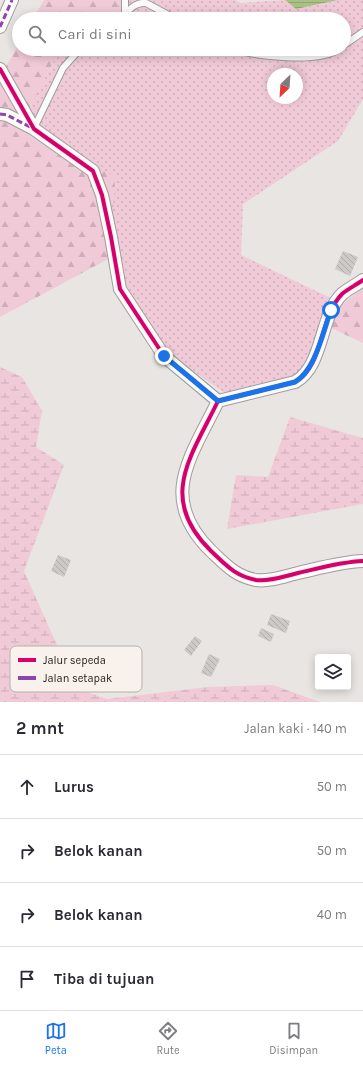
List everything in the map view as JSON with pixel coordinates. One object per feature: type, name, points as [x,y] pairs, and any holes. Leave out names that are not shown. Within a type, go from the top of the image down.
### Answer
[{"type":"street","points":[[0,27],[12,0]]},
{"type":"street","points":[[0,69],[34,129]]},
{"type":"street","points":[[0,114],[7,115],[34,129],[93,171],[102,195],[120,289],[164,356],[218,401]]},
{"type":"street","points":[[218,401],[295,382],[302,378],[310,368],[331,310],[342,294],[363,280]]},
{"type":"street","points":[[218,401],[183,479],[182,493],[187,518],[203,543],[233,572],[257,580],[273,579],[342,562],[363,561]]},
{"type":"lane","points":[[124,12],[125,0]]},
{"type":"lane","points":[[128,12],[133,6],[146,3],[163,12]]},
{"type":"lane","points":[[351,40],[363,32]]},
{"type":"lane","points":[[34,129],[63,68],[74,56]]},
{"type":"lane","points":[[270,56],[312,56]]},
{"type":"green space","points":[[44,0],[119,0],[116,12],[37,12]]},
{"type":"green space","points":[[119,0],[235,0],[241,3],[285,0],[296,9],[338,0],[363,0],[363,99],[338,141],[243,204],[241,255],[343,304],[297,377],[234,399],[167,353],[110,258],[23,120],[56,56],[351,56],[351,12],[116,12]]},
{"type":"green space","points":[[12,56],[56,56],[23,120],[115,177],[110,258],[0,317],[0,77]]},
{"type":"green space","points":[[363,287],[363,343],[329,327],[343,304]]},
{"type":"green space","points":[[0,367],[22,377],[42,411],[36,447],[64,465],[24,571],[57,646],[10,646],[10,692],[87,692],[107,699],[208,687],[273,685],[320,702],[0,702]]},
{"type":"green space","points":[[290,417],[363,438],[363,504],[227,529],[236,475],[268,477]]},
{"type":"shaded area","points":[[285,0],[338,0],[296,9]]},
{"type":"building","points":[[343,251],[358,257],[350,276],[335,269]]},
{"type":"building","points":[[58,555],[71,560],[64,577],[51,571]]},
{"type":"building","points":[[271,614],[290,621],[286,633],[267,625]]},
{"type":"building","points":[[261,628],[274,634],[271,642],[258,636]]},
{"type":"building","points":[[195,636],[202,641],[191,656],[184,650]]},
{"type":"building","points":[[209,654],[220,659],[211,677],[201,673]]},
{"type":"marked path","points":[[0,27],[12,0]]},
{"type":"marked path","points":[[0,114],[7,115],[32,128]]},
{"type":"cycle path","points":[[0,69],[34,129],[93,171],[102,195],[120,289],[164,356],[218,401]]},
{"type":"cycle path","points":[[363,280],[342,294],[335,304],[329,315],[317,353],[304,375],[295,382],[218,401],[190,459],[184,477],[182,495],[186,513],[195,532],[211,551],[226,565],[242,576],[256,580],[272,579],[330,566],[363,561]]},
{"type":"route","points":[[164,356],[218,401],[295,382],[302,378],[310,368],[331,310]]}]
